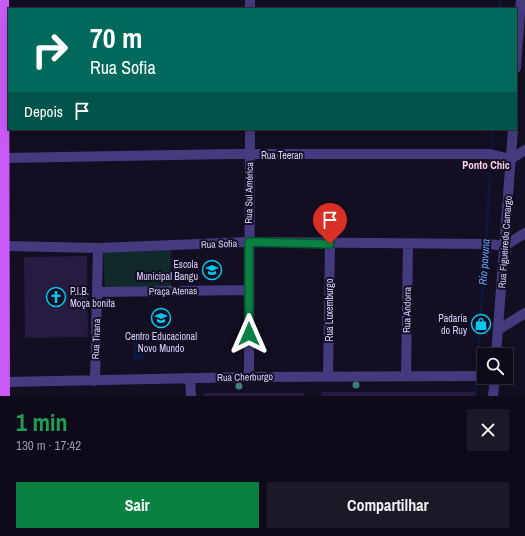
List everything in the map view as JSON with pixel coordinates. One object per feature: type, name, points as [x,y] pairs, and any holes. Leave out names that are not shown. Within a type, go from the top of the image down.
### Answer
[{"type":"main road","points":[[4,0],[7,75],[5,158],[5,396]]},
{"type":"street","points":[[517,54],[521,0]]},
{"type":"street","name":"Rua Sul América","points":[[249,377],[250,130]]},
{"type":"street","name":"Rua Figueiredo Camargo","points":[[497,348],[512,159],[513,130]]},
{"type":"street","points":[[512,159],[525,150]]},
{"type":"street","name":"Rua Teeran","points":[[5,158],[489,154],[512,159]]},
{"type":"street","points":[[504,246],[525,233]]},
{"type":"street","name":"Rua Sofia","points":[[5,246],[98,248],[249,242],[330,244],[497,244],[504,246]]},
{"type":"street","name":"Rua Luxemburgo","points":[[328,376],[330,244]]},
{"type":"street","name":"Rua Andorra","points":[[406,376],[408,244]]},
{"type":"street","name":"Rua Tirana","points":[[95,381],[98,248]]},
{"type":"street","name":"Praça Atenas","points":[[98,292],[249,290]]},
{"type":"street","points":[[498,330],[525,313]]},
{"type":"street","name":"Rua Cherburgo","points":[[6,382],[249,377],[477,376]]},
{"type":"street","points":[[190,378],[191,396]]},
{"type":"street","points":[[493,396],[494,384]]},
{"type":"green space","points":[[171,245],[171,291],[105,292],[103,248]]},
{"type":"water","points":[[133,341],[144,341],[144,360],[133,361]]},
{"type":"building","name":"P.I.B. Moça bonita","points":[[87,256],[88,337],[25,338],[24,257]]},
{"type":"building","points":[[321,392],[475,392],[475,396],[321,396]]},
{"type":"building","points":[[204,393],[304,393],[304,396],[204,396]]},
{"type":"waterway","name":"Rio pavuna","points":[[500,8],[501,0]]},
{"type":"waterway","name":"Rio pavuna","points":[[492,152],[493,130]]},
{"type":"waterway","name":"Rio pavuna","points":[[486,242],[491,157]]},
{"type":"waterway","name":"Rio pavuna","points":[[479,348],[485,247]]},
{"type":"waterway","name":"Rio pavuna","points":[[475,396],[476,379]]},
{"type":"place","name":"Escola Municipal Bangu","points":[[212,270]]},
{"type":"place","name":"P.I.B. Moça bonita","points":[[56,297]]},
{"type":"place","name":"Centro Educacional Novo Mundo","points":[[161,318]]},
{"type":"place","name":"Padaria do Ruy","points":[[481,324]]},
{"type":"district","name":"Ponto Chic","points":[[486,165]]},
{"type":"route","points":[[249,334],[249,242],[330,244]]}]
